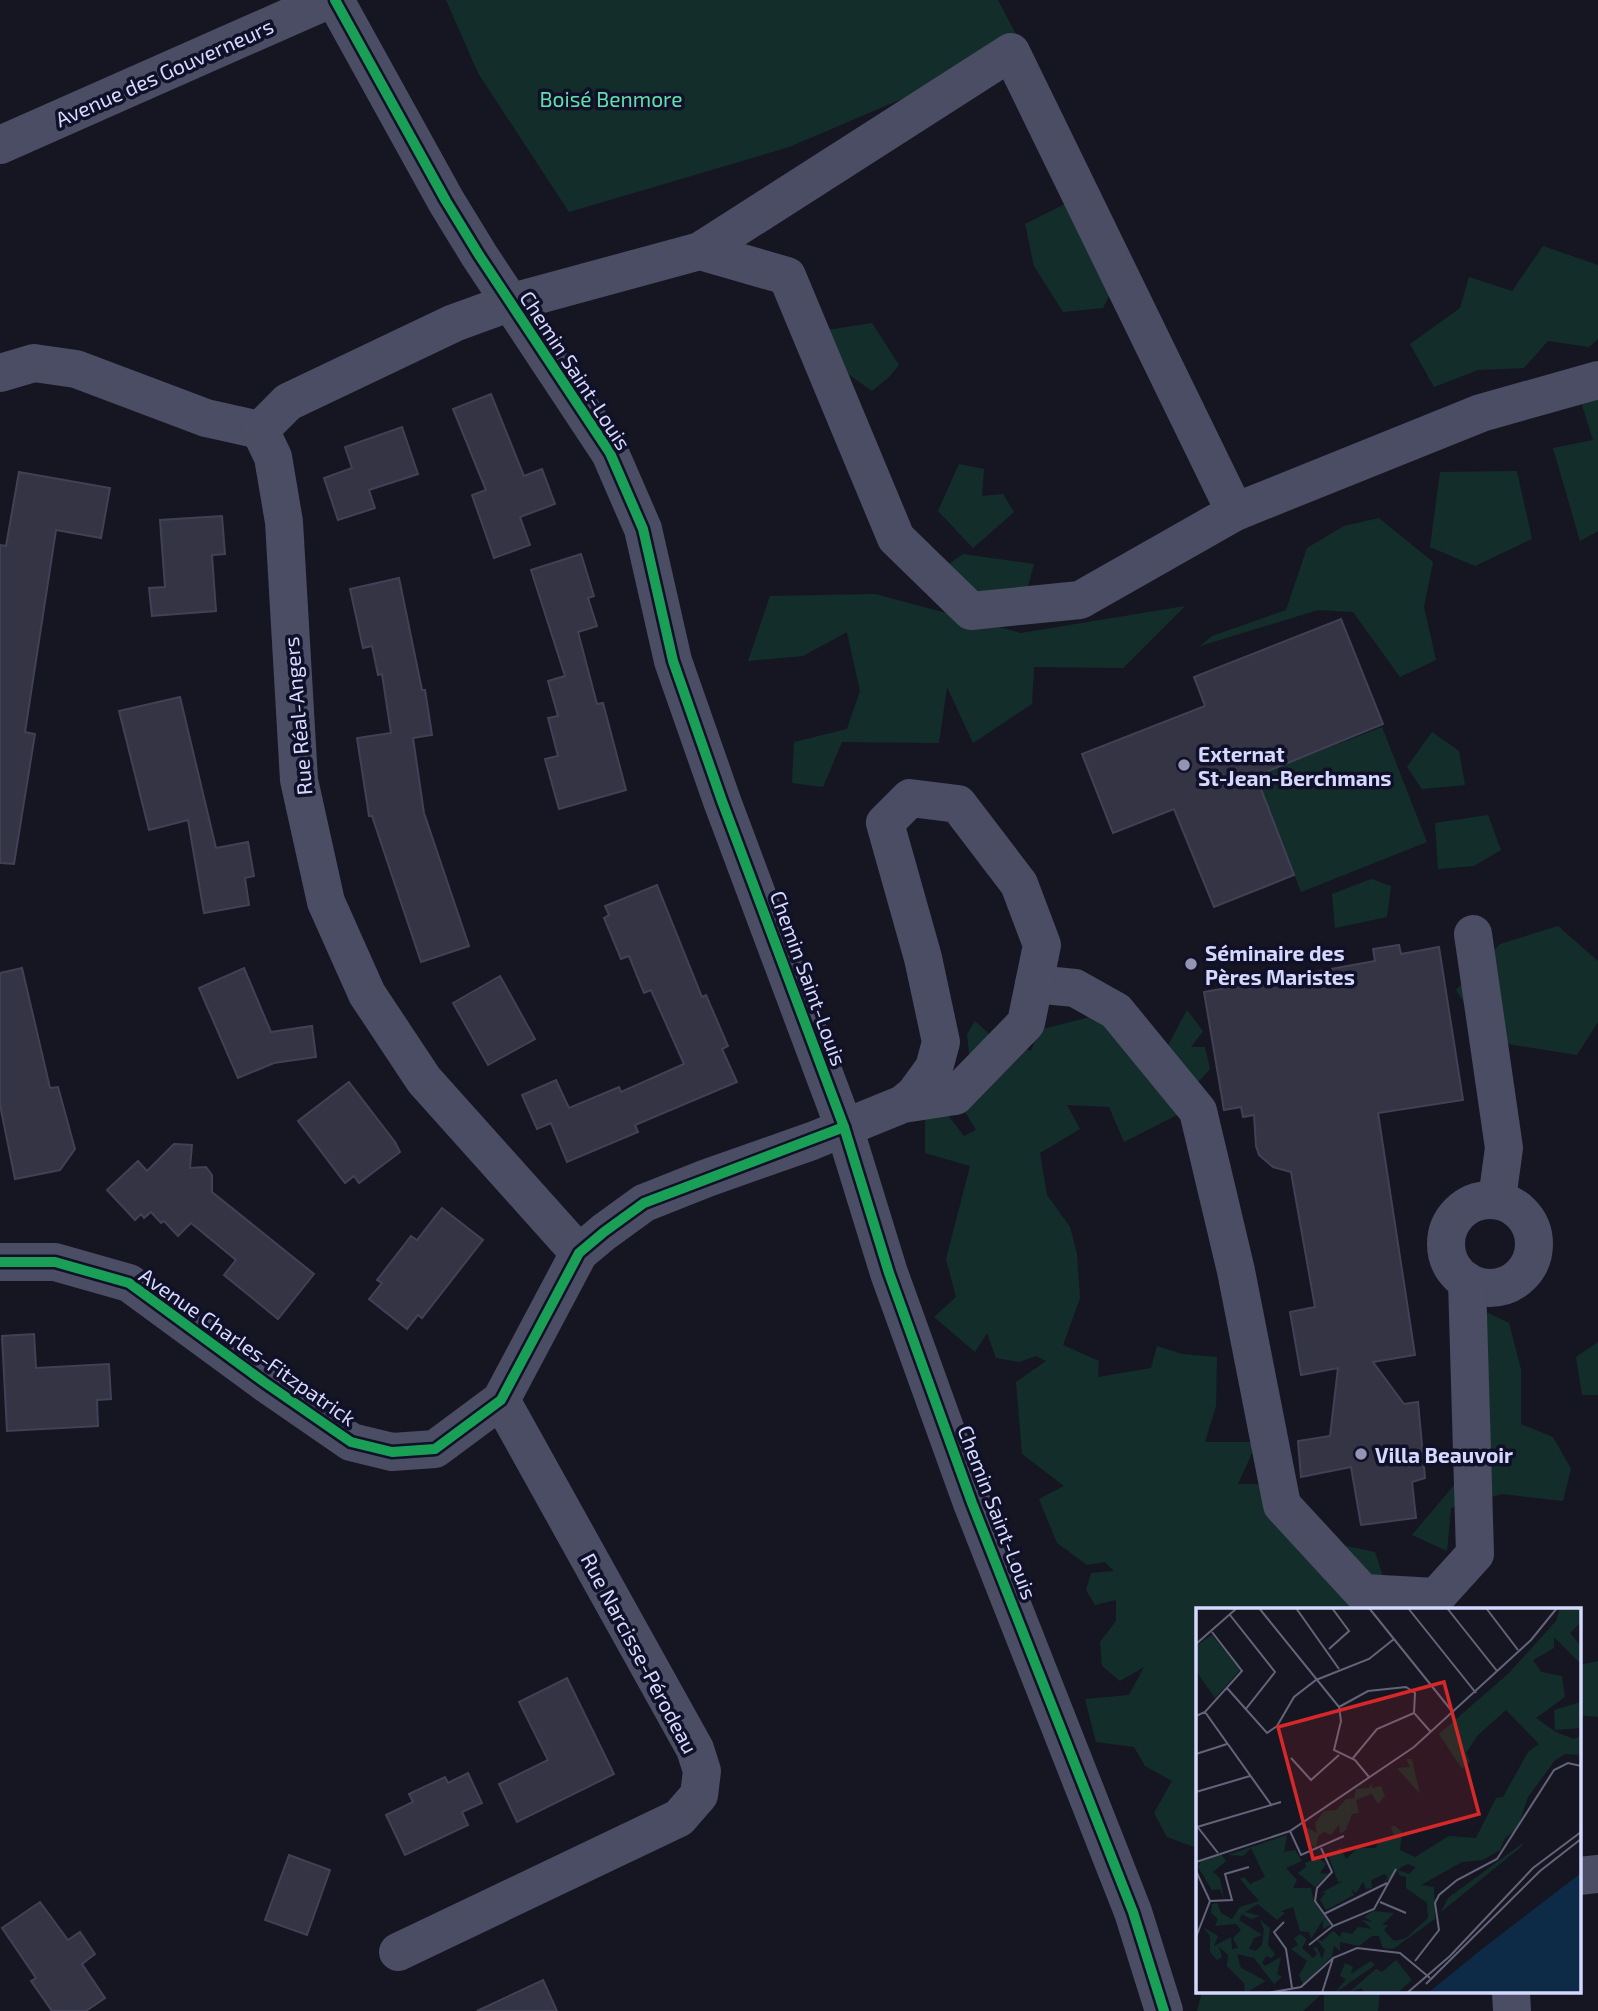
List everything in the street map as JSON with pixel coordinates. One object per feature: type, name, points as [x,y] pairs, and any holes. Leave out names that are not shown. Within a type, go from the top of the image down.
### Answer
[{"type":"street","name":"Avenue des Gouverneurs","points":[[0,145],[328,0]]},
{"type":"street","name":"Chemin Saint-Louis","points":[[335,0],[446,201],[509,303],[610,453],[643,529],[673,661],[722,801],[844,1127],[898,1299],[972,1503],[1133,1912],[1164,2011]]},
{"type":"street","points":[[0,373],[34,363],[76,369],[206,418],[260,430],[288,402],[454,323],[509,303],[700,251],[1011,52],[1235,512]]},
{"type":"street","points":[[700,251],[787,276],[896,538],[971,611],[1080,600],[1235,512],[1481,413],[1598,380]]},
{"type":"street","name":"Rue Réal-Angers","points":[[260,430],[272,457],[284,522],[299,780],[326,902],[367,994],[424,1080],[579,1253]]},
{"type":"street","points":[[910,798],[958,804],[1019,884],[1041,945],[1026,1023],[955,1096],[903,1104],[915,1094],[933,1068],[941,1042],[923,958],[884,823],[910,798]]},
{"type":"street","points":[[1473,934],[1504,1148],[1497,1199]]},
{"type":"street","points":[[1034,984],[1075,988],[1116,1011],[1198,1111],[1236,1271],[1282,1505],[1363,1593],[1440,1604],[1475,1554],[1467,1281]]},
{"type":"street","name":"Avenue Charles-Fitzpatrick","points":[[0,1262],[55,1262],[129,1283],[351,1442],[392,1452],[435,1449],[501,1400],[579,1253],[604,1232],[644,1203],[903,1104]]},
{"type":"street","points":[[1497,1199],[1522,1212],[1534,1237],[1534,1252],[1529,1265],[1520,1276],[1508,1284],[1494,1288],[1480,1287],[1455,1272],[1448,1258],[1446,1243],[1449,1228],[1456,1215],[1467,1205],[1497,1199]]},
{"type":"street","name":"Rue Narcisse-Pérodeau","points":[[398,1952],[680,1818],[699,1796],[702,1771],[695,1749],[501,1400]]},
{"type":"street","points":[[1580,1876],[1598,1874]]},
{"type":"green space","name":"Boisé Benmore","points":[[446,0],[998,0],[1028,57],[984,64],[789,147],[569,212],[478,73]]},
{"type":"green space","points":[[1067,203],[1127,261],[1103,308],[1063,312],[1034,266],[1025,224]]},
{"type":"green space","points":[[1543,246],[1598,265],[1598,339],[1589,347],[1548,341],[1524,368],[1478,370],[1434,387],[1410,344],[1460,308],[1469,277],[1512,291]]},
{"type":"green space","points":[[872,323],[899,365],[872,391],[837,366],[827,330]]},
{"type":"green space","points":[[1598,395],[1598,531],[1580,541],[1553,448],[1593,440],[1582,405]]},
{"type":"green space","points":[[959,464],[984,469],[982,496],[1003,494],[1014,512],[973,548],[938,511]]},
{"type":"green space","points":[[1517,471],[1532,539],[1475,566],[1430,547],[1440,472]]},
{"type":"green space","points":[[1379,518],[1433,562],[1424,607],[1436,660],[1400,677],[1353,612],[1318,610],[1200,646],[1212,636],[1286,610],[1307,548],[1344,526]]},
{"type":"green space","points":[[963,554],[1034,564],[1027,590],[977,599],[945,567]]},
{"type":"green space","points":[[875,594],[1021,633],[1185,606],[1123,668],[1034,667],[1032,704],[973,743],[947,687],[939,743],[842,742],[823,787],[792,783],[794,742],[847,729],[860,691],[847,632],[803,656],[748,661],[770,596]]},
{"type":"green space","points":[[1382,727],[1427,842],[1301,892],[1256,776]]},
{"type":"green space","points":[[1432,732],[1459,751],[1465,785],[1422,789],[1407,767]]},
{"type":"green space","points":[[1488,815],[1501,850],[1474,866],[1438,869],[1435,823]]},
{"type":"green space","points":[[1371,879],[1391,886],[1387,917],[1335,928],[1332,894]]},
{"type":"green space","points":[[1558,926],[1598,961],[1598,1022],[1577,1055],[1489,1041],[1456,990],[1500,944]]},
{"type":"green space","points":[[1187,1010],[1203,1031],[1191,1047],[1205,1047],[1210,1069],[1197,1083],[1165,1051]]},
{"type":"green space","points":[[1110,1012],[1179,1114],[1124,1142],[1109,1107],[1067,1105],[1080,1129],[1040,1153],[1047,1195],[1070,1227],[1077,1254],[1080,1298],[1063,1345],[1099,1361],[1098,1377],[1151,1368],[1157,1346],[1182,1354],[1217,1357],[1216,1406],[1205,1442],[1257,1442],[1238,1484],[1257,1484],[1291,1499],[1337,1544],[1375,1552],[1393,1608],[1196,1608],[1196,1848],[1167,1837],[1154,1813],[1172,1781],[1145,1766],[1134,1747],[1096,1742],[1085,1699],[1129,1695],[1144,1667],[1120,1681],[1102,1666],[1100,1642],[1116,1621],[1116,1600],[1095,1605],[1086,1590],[1091,1573],[1114,1571],[1105,1562],[1087,1565],[1057,1543],[1039,1499],[1064,1486],[1022,1454],[1016,1382],[1046,1361],[1036,1356],[1019,1362],[996,1358],[987,1333],[975,1352],[934,1317],[956,1297],[946,1259],[970,1166],[925,1153],[925,1114],[937,1101],[964,1136],[976,1130],[950,1087],[971,1073],[967,1034],[975,1021],[997,1041],[1031,1051],[1039,1030]]},
{"type":"green space","points":[[1473,1306],[1509,1323],[1521,1369],[1521,1424],[1553,1437],[1571,1469],[1563,1501],[1502,1494],[1451,1508],[1447,1551],[1412,1535],[1455,1484]]},
{"type":"green space","points":[[1598,1342],[1598,1395],[1582,1395],[1576,1357]]},
{"type":"green space","points":[[1598,1661],[1598,1717],[1580,1715],[1580,1665]]},
{"type":"green space","points":[[1201,1994],[1322,1994],[1303,2011],[1197,2011]]},
{"type":"green space","points":[[1324,1994],[1380,1994],[1378,2011],[1324,2011]]},
{"type":"building","points":[[491,394],[524,476],[542,469],[555,504],[520,517],[530,545],[494,558],[472,495],[486,490],[453,409]]},
{"type":"building","points":[[402,427],[418,474],[369,490],[375,508],[338,520],[324,478],[352,468],[345,447]]},
{"type":"building","points":[[19,472],[110,488],[101,538],[56,530],[25,732],[35,734],[14,864],[0,863],[0,545],[6,546]]},
{"type":"building","points":[[222,516],[225,554],[212,555],[216,611],[152,616],[149,588],[165,587],[160,520]]},
{"type":"building","points":[[581,554],[594,596],[588,598],[597,626],[578,632],[597,704],[603,703],[626,790],[559,809],[545,759],[558,756],[548,718],[558,716],[548,681],[565,676],[531,570]]},
{"type":"building","points":[[399,578],[422,690],[425,690],[432,735],[413,738],[424,813],[469,946],[421,962],[372,816],[369,816],[357,738],[391,733],[382,674],[378,675],[372,646],[363,648],[350,589]]},
{"type":"building","name":"Externat St-Jean-Berchmans","points":[[1341,619],[1383,724],[1256,776],[1294,875],[1214,907],[1174,809],[1113,833],[1082,754],[1205,706],[1194,677]]},
{"type":"building","points":[[180,697],[216,848],[248,842],[254,876],[245,878],[249,905],[204,913],[188,820],[149,830],[119,711]]},
{"type":"building","points":[[657,885],[702,997],[706,995],[728,1046],[722,1049],[737,1082],[635,1125],[638,1132],[567,1162],[551,1123],[537,1129],[522,1095],[556,1080],[569,1108],[619,1087],[621,1092],[684,1064],[651,990],[644,993],[629,956],[621,959],[604,918],[609,915],[605,906]]},
{"type":"building","points":[[1399,945],[1401,954],[1439,947],[1463,1100],[1378,1113],[1415,1355],[1373,1362],[1404,1404],[1418,1402],[1425,1478],[1412,1482],[1416,1518],[1361,1525],[1351,1467],[1301,1477],[1298,1441],[1330,1436],[1338,1368],[1301,1375],[1290,1312],[1315,1307],[1291,1172],[1273,1167],[1259,1155],[1254,1115],[1243,1117],[1241,1107],[1224,1110],[1204,992],[1375,961],[1373,949]]},
{"type":"building","points":[[22,968],[50,1088],[58,1087],[75,1149],[60,1170],[15,1179],[0,1105],[0,973]]},
{"type":"building","points":[[244,968],[271,1032],[312,1026],[316,1057],[274,1063],[238,1078],[199,988]]},
{"type":"building","points":[[500,976],[535,1039],[488,1065],[453,1003]]},
{"type":"building","points":[[349,1082],[400,1152],[359,1183],[354,1176],[345,1183],[298,1121]]},
{"type":"building","points":[[174,1144],[192,1145],[190,1168],[206,1167],[212,1175],[212,1192],[314,1274],[278,1319],[224,1275],[236,1260],[191,1223],[178,1236],[151,1212],[144,1218],[141,1214],[135,1220],[107,1190],[138,1161],[147,1171]]},
{"type":"building","points":[[442,1208],[483,1240],[422,1318],[418,1315],[407,1329],[369,1299],[382,1283],[377,1280],[411,1236],[417,1240]]},
{"type":"building","points":[[34,1334],[36,1368],[109,1364],[111,1399],[97,1400],[98,1426],[7,1431],[2,1336]]},
{"type":"building","points":[[567,1678],[614,1774],[517,1822],[499,1784],[548,1760],[519,1702]]},
{"type":"building","points":[[468,1773],[482,1803],[462,1812],[468,1825],[405,1855],[386,1815],[413,1802],[409,1794],[445,1777],[448,1783]]},
{"type":"building","points":[[289,1855],[330,1870],[307,1935],[265,1920]]},
{"type":"building","points":[[40,1902],[68,1940],[80,1932],[95,1954],[82,1964],[105,1998],[86,2011],[52,2011],[31,1981],[36,1978],[2,1928]]},
{"type":"building","points":[[543,1980],[557,2011],[477,2011]]},
{"type":"cycle path","points":[[335,0],[446,201],[610,453],[643,529],[673,661],[722,801],[844,1127],[889,1273],[972,1503],[1133,1912],[1164,2011]]},
{"type":"cycle path","points":[[0,1262],[55,1262],[129,1283],[351,1442],[392,1452],[435,1449],[501,1400],[579,1253],[604,1232],[644,1203],[844,1127]]},
{"type":"place","name":"Externat St-Jean-Berchmans","points":[[1184,765]]},
{"type":"place","name":"Séminaire des Pères Maristes","points":[[1191,964]]},
{"type":"place","name":"Villa Beauvoir","points":[[1361,1454]]}]
